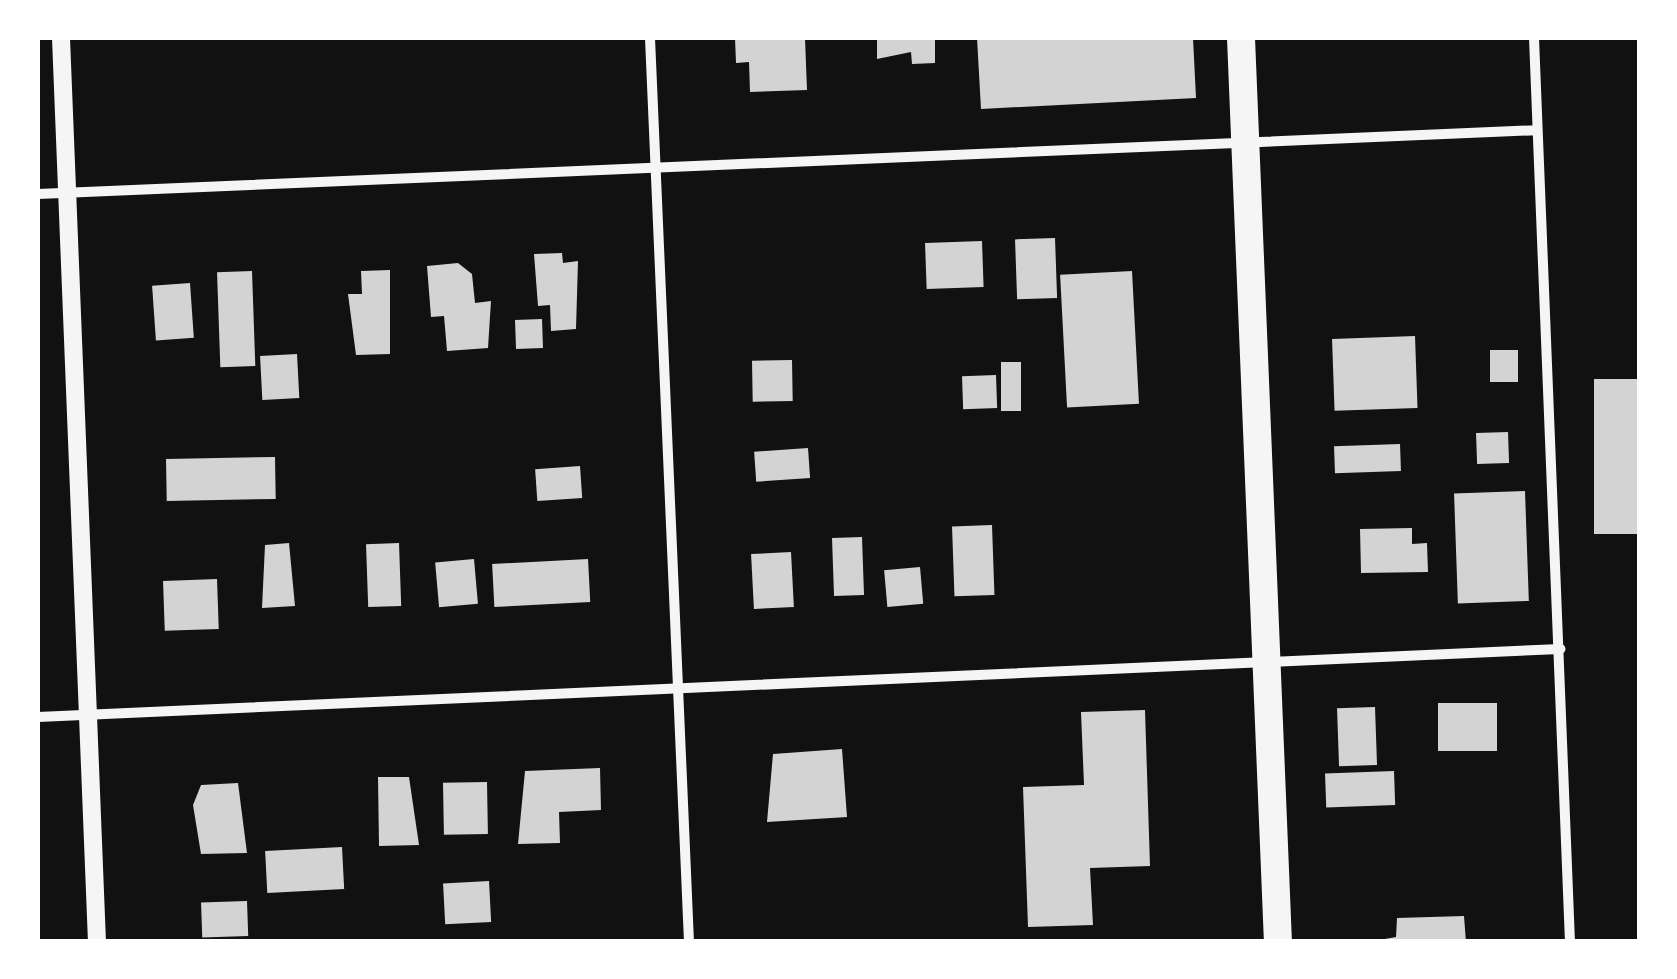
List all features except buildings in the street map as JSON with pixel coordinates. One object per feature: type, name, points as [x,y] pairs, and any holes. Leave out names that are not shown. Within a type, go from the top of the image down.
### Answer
[{"type":"highway","points":[[1241,38],[1278,942]]},
{"type":"street","points":[[61,38],[97,942]]},
{"type":"street","points":[[650,38],[689,942]]},
{"type":"street","points":[[1534,38],[1570,942]]},
{"type":"street","points":[[38,194],[1538,130]]},
{"type":"street","points":[[38,718],[1560,649]]}]
